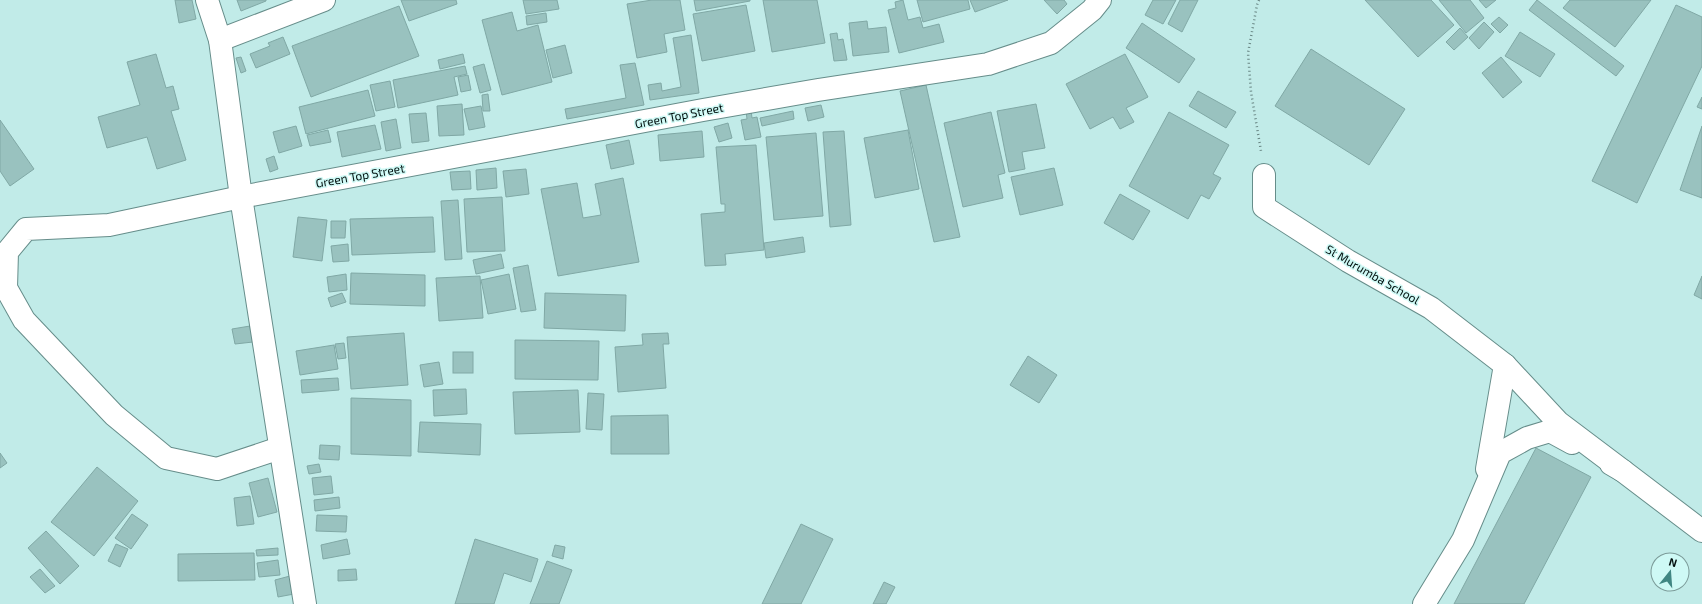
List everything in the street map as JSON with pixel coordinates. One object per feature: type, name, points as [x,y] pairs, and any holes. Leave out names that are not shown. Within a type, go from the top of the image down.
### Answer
[{"type":"street","points":[[207,0],[220,40],[241,197],[305,604]]},
{"type":"street","points":[[220,40],[324,0]]},
{"type":"street","name":"Green Top Street","points":[[280,448],[217,468],[166,458],[114,415],[24,320],[6,288],[7,252],[26,229],[109,225],[241,197],[818,90],[988,64],[1051,43],[1092,10],[1100,0]]},
{"type":"street","name":"St Murumba School","points":[[1264,175],[1264,207],[1348,261],[1431,308],[1505,365],[1558,422],[1702,531]]},
{"type":"street","name":"St Murumba School","points":[[1483,494],[1505,365]]},
{"type":"street","name":"St Murumba School","points":[[1424,604],[1463,540],[1500,453],[1527,438],[1550,430],[1623,471]]},
{"type":"path","points":[[1259,0],[1248,53],[1251,92],[1258,126],[1264,175]]},
{"type":"building","points":[[175,0],[192,0],[196,19],[179,23]]},
{"type":"building","points":[[237,0],[266,0],[266,1],[241,11]]},
{"type":"building","points":[[401,0],[456,0],[457,4],[409,21]]},
{"type":"building","points":[[523,0],[557,0],[559,9],[526,14]]},
{"type":"building","points":[[652,0],[680,0],[685,30],[664,34],[667,52],[637,58],[627,4]]},
{"type":"building","points":[[694,0],[750,0],[750,1],[696,11]]},
{"type":"building","points":[[763,0],[817,0],[825,43],[772,52]]},
{"type":"building","points":[[903,0],[908,20],[920,17],[923,28],[939,24],[944,42],[899,53],[888,10],[896,8],[895,2]]},
{"type":"building","points":[[917,0],[968,0],[970,9],[923,22]]},
{"type":"building","points":[[970,0],[1008,0],[975,12]]},
{"type":"building","points":[[1044,0],[1064,0],[1067,4],[1057,14]]},
{"type":"building","points":[[1153,0],[1176,0],[1163,24],[1145,15]]},
{"type":"building","points":[[1180,0],[1198,0],[1182,32],[1168,24]]},
{"type":"building","points":[[1365,0],[1431,0],[1454,25],[1418,57]]},
{"type":"building","points":[[1439,0],[1470,0],[1484,18],[1466,33]]},
{"type":"building","points":[[1479,0],[1496,0],[1486,8]]},
{"type":"building","points":[[1537,0],[1624,66],[1616,76],[1529,10]]},
{"type":"building","points":[[1570,0],[1651,0],[1615,47],[1563,8]]},
{"type":"building","points":[[746,5],[755,51],[702,61],[693,14]]},
{"type":"building","points":[[1676,5],[1702,17],[1702,66],[1637,203],[1592,181]]},
{"type":"building","points":[[399,6],[419,56],[311,97],[292,46]]},
{"type":"building","points":[[512,12],[517,31],[538,25],[552,82],[502,95],[482,20]]},
{"type":"building","points":[[546,13],[547,22],[527,25],[526,16]]},
{"type":"building","points":[[1499,17],[1508,25],[1500,33],[1491,24]]},
{"type":"building","points":[[867,21],[868,29],[886,27],[889,52],[853,56],[849,23]]},
{"type":"building","points":[[1484,22],[1494,32],[1479,49],[1469,38]]},
{"type":"building","points":[[1142,23],[1195,59],[1179,83],[1126,48]]},
{"type":"building","points":[[1460,28],[1468,37],[1454,50],[1446,42]]},
{"type":"building","points":[[1520,32],[1555,54],[1540,77],[1505,56]]},
{"type":"building","points":[[837,33],[838,40],[843,39],[847,60],[834,61],[830,34]]},
{"type":"building","points":[[691,35],[699,93],[650,100],[648,85],[661,83],[662,91],[681,87],[673,38]]},
{"type":"building","points":[[283,37],[290,54],[256,68],[250,54],[270,46],[268,43]]},
{"type":"building","points":[[565,45],[572,73],[553,78],[546,50]]},
{"type":"building","points":[[1311,49],[1405,109],[1369,165],[1275,106]]},
{"type":"building","points":[[156,54],[166,88],[173,86],[179,109],[171,111],[186,160],[157,169],[147,137],[107,148],[98,117],[140,105],[127,62]]},
{"type":"building","points":[[463,54],[465,63],[440,69],[438,60]]},
{"type":"building","points":[[1125,54],[1148,97],[1126,108],[1134,122],[1120,129],[1113,117],[1090,129],[1066,84]]},
{"type":"building","points":[[241,57],[246,71],[241,73],[236,58]]},
{"type":"building","points":[[1501,57],[1522,82],[1503,98],[1482,73]]},
{"type":"building","points":[[635,63],[644,105],[567,119],[565,109],[626,98],[620,65]]},
{"type":"building","points":[[484,64],[491,90],[480,93],[473,67]]},
{"type":"building","points":[[465,66],[467,74],[454,77],[458,95],[398,108],[393,80]]},
{"type":"building","points":[[468,75],[471,90],[461,92],[458,77]]},
{"type":"building","points":[[390,81],[395,107],[376,111],[370,85]]},
{"type":"building","points":[[926,85],[960,237],[934,242],[900,91]]},
{"type":"building","points":[[368,90],[375,116],[306,134],[299,107]]},
{"type":"building","points":[[1198,91],[1236,112],[1226,128],[1189,106]]},
{"type":"building","points":[[488,94],[490,111],[483,111],[482,95]]},
{"type":"building","points":[[1702,97],[1702,109],[1697,107]]},
{"type":"building","points":[[462,104],[464,135],[439,136],[437,106]]},
{"type":"building","points":[[1036,104],[1045,148],[1022,152],[1025,169],[1009,172],[997,111]]},
{"type":"building","points":[[821,105],[824,117],[808,121],[805,108]]},
{"type":"building","points":[[481,106],[485,127],[469,130],[464,109]]},
{"type":"building","points":[[751,110],[752,118],[757,117],[761,137],[745,140],[741,120],[747,119],[746,111]]},
{"type":"building","points":[[793,111],[794,119],[762,126],[760,118]]},
{"type":"building","points":[[991,112],[1005,173],[998,175],[1003,198],[963,207],[944,123]]},
{"type":"building","points":[[1169,112],[1229,145],[1213,174],[1221,178],[1209,199],[1201,195],[1188,219],[1129,186]]},
{"type":"building","points":[[426,113],[429,141],[412,143],[409,114]]},
{"type":"building","points":[[396,119],[401,148],[386,151],[381,122]]},
{"type":"building","points":[[0,120],[34,169],[10,186],[0,171]]},
{"type":"building","points":[[728,123],[732,138],[719,142],[714,127]]},
{"type":"building","points":[[375,125],[381,149],[342,157],[337,132]]},
{"type":"building","points":[[296,126],[302,146],[279,153],[273,132]]},
{"type":"building","points":[[1702,126],[1702,198],[1680,190]]},
{"type":"building","points":[[328,130],[331,142],[310,146],[307,135]]},
{"type":"building","points":[[908,130],[919,189],[875,198],[864,138]]},
{"type":"building","points":[[702,131],[704,157],[660,161],[658,135]]},
{"type":"building","points":[[844,131],[851,225],[830,227],[823,132]]},
{"type":"building","points":[[816,133],[823,216],[774,220],[766,137]]},
{"type":"building","points":[[629,140],[634,164],[611,169],[606,145]]},
{"type":"building","points":[[756,145],[764,250],[725,254],[726,265],[705,266],[701,214],[725,212],[725,204],[721,204],[716,147]]},
{"type":"building","points":[[274,156],[278,169],[270,172],[266,159]]},
{"type":"building","points":[[496,168],[497,188],[477,190],[476,170]]},
{"type":"building","points":[[1054,168],[1063,205],[1020,215],[1011,177]]},
{"type":"building","points":[[526,169],[529,194],[506,197],[503,171]]},
{"type":"building","points":[[470,171],[471,189],[452,190],[450,172]]},
{"type":"building","points":[[623,178],[639,262],[558,276],[541,189],[577,183],[583,218],[601,215],[595,184]]},
{"type":"building","points":[[1120,194],[1150,211],[1133,240],[1104,223]]},
{"type":"building","points":[[502,197],[505,251],[467,252],[464,199]]},
{"type":"building","points":[[458,200],[462,259],[445,260],[441,201]]},
{"type":"building","points":[[298,217],[327,220],[322,261],[293,257]]},
{"type":"building","points":[[433,217],[435,252],[352,255],[350,219]]},
{"type":"building","points":[[331,221],[346,221],[345,238],[331,238]]},
{"type":"building","points":[[803,237],[805,252],[766,258],[764,243]]},
{"type":"building","points":[[348,244],[349,261],[333,262],[331,246]]},
{"type":"building","points":[[501,254],[504,268],[476,274],[473,260]]},
{"type":"building","points":[[528,265],[536,310],[521,312],[513,268]]},
{"type":"building","points":[[351,273],[425,275],[425,306],[350,304]]},
{"type":"building","points":[[346,274],[347,290],[329,292],[327,277]]},
{"type":"building","points":[[509,274],[516,309],[488,314],[481,280]]},
{"type":"building","points":[[480,276],[483,318],[439,321],[436,278]]},
{"type":"building","points":[[1702,276],[1702,299],[1694,295]]},
{"type":"building","points":[[342,293],[346,302],[331,307],[328,298]]},
{"type":"building","points":[[545,293],[626,295],[625,331],[544,328]]},
{"type":"building","points":[[250,326],[253,342],[235,344],[232,329]]},
{"type":"building","points":[[404,333],[408,385],[351,389],[347,337]]},
{"type":"building","points":[[668,333],[669,344],[663,344],[666,388],[618,392],[615,347],[643,345],[642,334]]},
{"type":"building","points":[[515,340],[599,341],[598,380],[515,379]]},
{"type":"building","points":[[344,343],[346,358],[338,359],[335,344]]},
{"type":"building","points":[[334,345],[338,369],[300,375],[296,351]]},
{"type":"building","points":[[453,352],[473,352],[473,373],[453,373]]},
{"type":"building","points":[[1028,356],[1057,375],[1039,403],[1010,385]]},
{"type":"building","points":[[439,362],[443,384],[424,387],[420,365]]},
{"type":"building","points":[[338,378],[339,390],[302,393],[301,380]]},
{"type":"building","points":[[466,389],[467,414],[434,416],[433,390]]},
{"type":"building","points":[[578,390],[580,432],[515,434],[513,392]]},
{"type":"building","points":[[588,393],[604,394],[602,430],[586,429]]},
{"type":"building","points":[[351,398],[411,400],[411,456],[351,454]]},
{"type":"building","points":[[668,415],[669,454],[611,454],[611,416]]},
{"type":"building","points":[[420,422],[481,424],[480,455],[418,452]]},
{"type":"building","points":[[320,445],[340,446],[339,460],[319,459]]},
{"type":"building","points":[[1536,448],[1591,477],[1524,604],[1454,604]]},
{"type":"building","points":[[0,453],[7,463],[0,468]]},
{"type":"building","points":[[319,464],[321,472],[309,474],[307,466]]},
{"type":"building","points":[[97,467],[138,501],[94,556],[51,522]]},
{"type":"building","points":[[331,476],[333,493],[314,495],[312,478]]},
{"type":"building","points":[[268,478],[277,512],[258,517],[249,483]]},
{"type":"building","points":[[250,496],[254,524],[237,526],[234,498]]},
{"type":"building","points":[[339,497],[340,508],[315,511],[314,500]]},
{"type":"building","points":[[132,514],[148,525],[131,549],[115,538]]},
{"type":"building","points":[[317,515],[347,516],[346,532],[316,531]]},
{"type":"building","points":[[801,524],[833,539],[801,604],[762,604]]},
{"type":"building","points":[[46,531],[79,566],[60,584],[28,548]]},
{"type":"building","points":[[347,539],[350,554],[323,559],[321,545]]},
{"type":"building","points":[[475,539],[538,559],[531,582],[504,573],[494,604],[455,604]]},
{"type":"building","points":[[116,544],[128,549],[120,567],[108,561]]},
{"type":"building","points":[[555,545],[565,547],[563,559],[552,556]]},
{"type":"building","points":[[278,548],[278,555],[257,556],[256,550]]},
{"type":"building","points":[[254,553],[255,580],[178,581],[178,554]]},
{"type":"building","points":[[278,560],[280,575],[259,577],[257,563]]},
{"type":"building","points":[[547,561],[572,570],[559,604],[530,604]]},
{"type":"building","points":[[40,569],[55,586],[45,593],[30,577]]},
{"type":"building","points":[[356,569],[357,580],[338,581],[338,570]]},
{"type":"building","points":[[290,576],[294,594],[278,597],[275,580]]},
{"type":"building","points":[[884,582],[895,587],[886,604],[873,604]]}]
